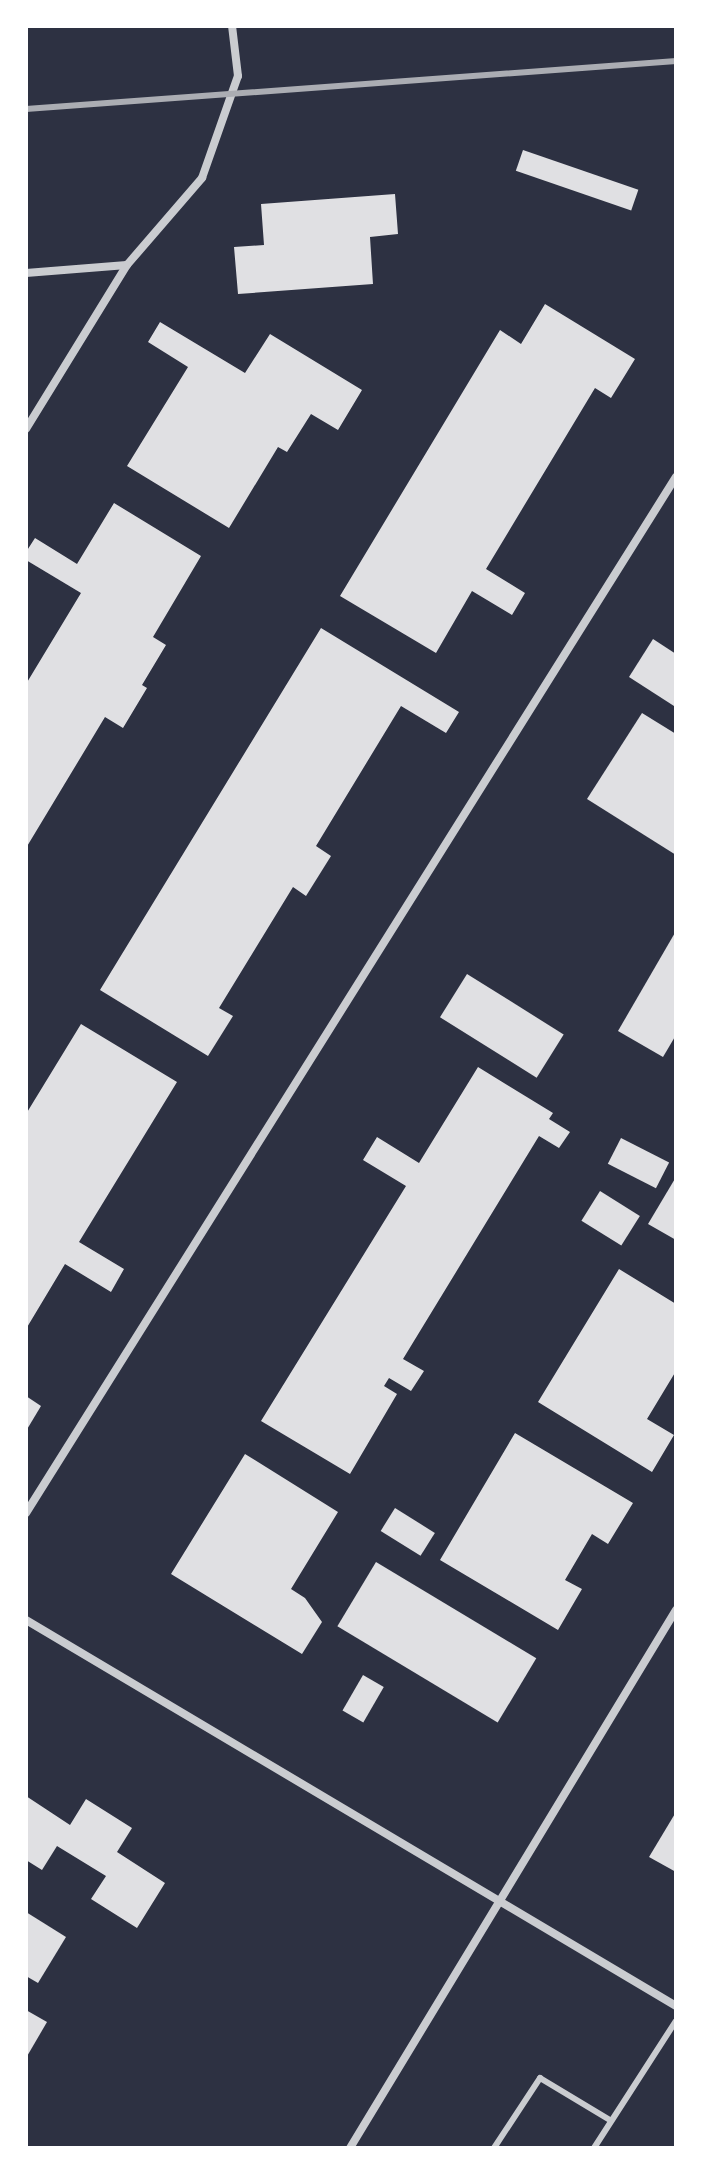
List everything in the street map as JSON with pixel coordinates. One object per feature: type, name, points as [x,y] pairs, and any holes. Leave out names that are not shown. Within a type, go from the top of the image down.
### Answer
[{"type":"street","points":[[26,429],[127,265],[202,178],[238,76],[232,26]]},
{"type":"street","points":[[26,273],[127,265]]},
{"type":"street","points":[[26,1513],[676,477]]},
{"type":"street","points":[[350,2148],[676,1610]]},
{"type":"street","points":[[26,1620],[676,2006]]},
{"type":"lane","points":[[594,2148],[676,2021]]},
{"type":"lane","points":[[494,2148],[540,2078],[610,2120]]},
{"type":"building","points":[[523,150],[638,190],[631,211],[516,171]]},
{"type":"building","points":[[395,194],[398,234],[370,237],[373,284],[238,294],[234,247],[264,245],[261,204]]},
{"type":"building","points":[[545,304],[635,359],[611,398],[595,388],[486,569],[525,593],[512,615],[472,591],[436,653],[340,596],[500,330],[521,344]]},
{"type":"building","points":[[160,322],[245,373],[270,334],[362,390],[338,430],[311,414],[287,452],[278,447],[229,528],[127,466],[188,367],[148,342]]},
{"type":"building","points":[[114,503],[201,556],[153,637],[166,645],[142,685],[147,688],[123,728],[105,717],[26,848],[26,684],[81,593],[26,560],[26,552],[35,538],[77,564]]},
{"type":"building","points":[[321,628],[459,712],[446,733],[401,706],[316,846],[331,856],[306,896],[293,887],[219,1008],[233,1016],[208,1056],[100,990]]},
{"type":"building","points":[[653,639],[676,654],[674,706],[629,677]]},
{"type":"building","points":[[642,713],[676,734],[676,855],[587,799]]},
{"type":"building","points":[[676,931],[676,1035],[663,1057],[618,1031]]},
{"type":"building","points":[[467,974],[564,1034],[537,1078],[440,1017]]},
{"type":"building","points":[[81,1024],[177,1082],[79,1242],[124,1269],[111,1292],[65,1264],[26,1329],[26,1114]]},
{"type":"building","points":[[478,1067],[553,1113],[549,1119],[570,1132],[559,1148],[539,1136],[403,1359],[424,1371],[411,1391],[389,1378],[384,1386],[397,1394],[350,1474],[261,1421],[406,1186],[363,1160],[377,1137],[419,1163]]},
{"type":"building","points":[[621,1138],[669,1163],[656,1188],[608,1164]]},
{"type":"building","points":[[676,1177],[676,1240],[648,1224]]},
{"type":"building","points":[[600,1191],[640,1216],[621,1246],[581,1221]]},
{"type":"building","points":[[619,1269],[676,1304],[676,1371],[647,1419],[674,1435],[652,1472],[538,1402]]},
{"type":"building","points":[[26,1396],[41,1406],[26,1431]]},
{"type":"building","points":[[515,1433],[633,1503],[608,1544],[592,1534],[565,1580],[582,1589],[558,1630],[440,1560]]},
{"type":"building","points":[[245,1454],[338,1512],[291,1589],[305,1598],[322,1622],[302,1654],[171,1574]]},
{"type":"building","points":[[395,1508],[435,1533],[421,1556],[381,1531]]},
{"type":"building","points":[[376,1562],[536,1658],[498,1723],[337,1626]]},
{"type":"building","points":[[363,1675],[384,1687],[363,1723],[342,1711]]},
{"type":"building","points":[[26,1796],[70,1825],[86,1799],[132,1828],[117,1852],[165,1883],[137,1928],[91,1899],[106,1876],[57,1846],[42,1870],[26,1860]]},
{"type":"building","points":[[676,1812],[676,1872],[649,1857]]},
{"type":"building","points":[[26,1912],[66,1937],[38,1983],[26,1976]]},
{"type":"building","points":[[26,2010],[47,2022],[26,2058]]},
{"type":"railway","points":[[26,109],[676,61]]}]
